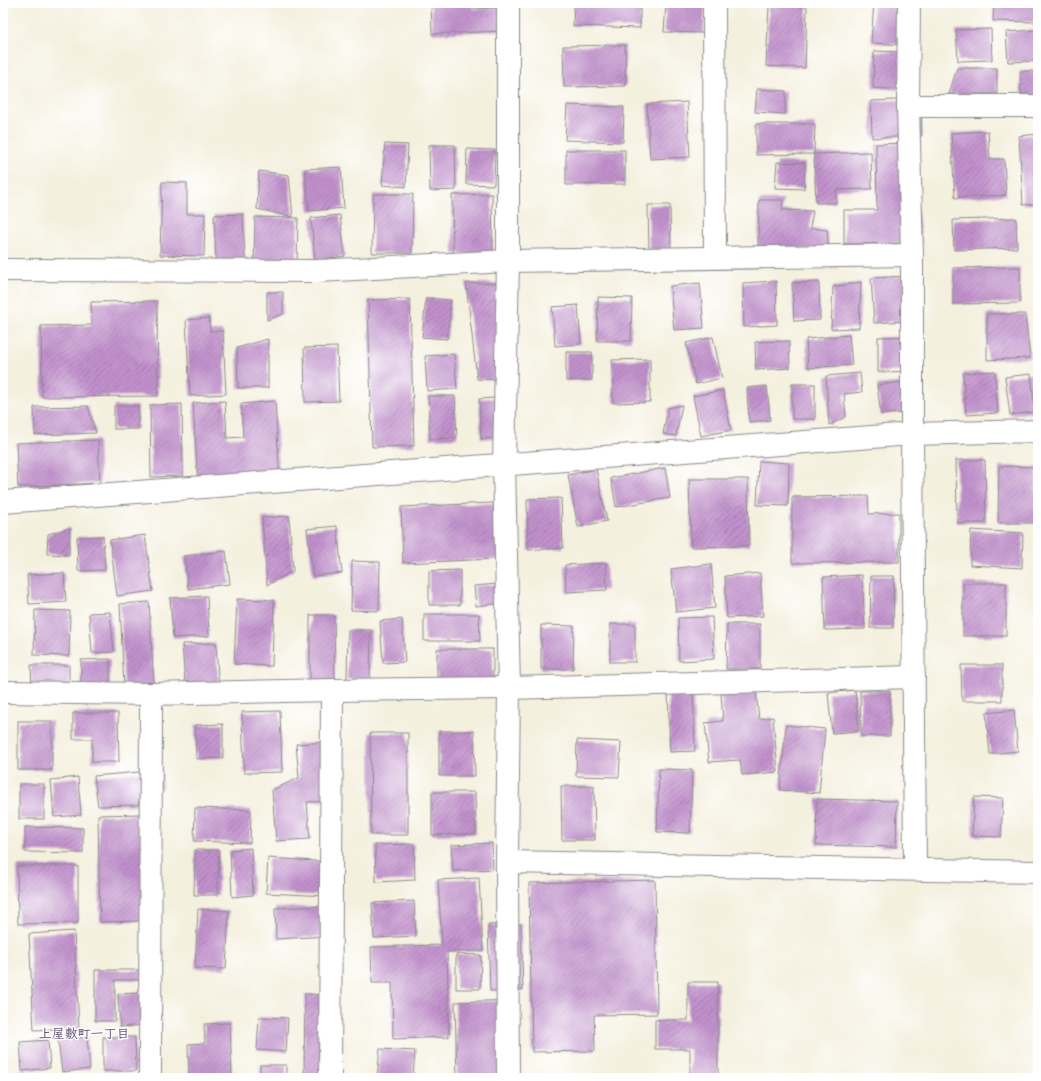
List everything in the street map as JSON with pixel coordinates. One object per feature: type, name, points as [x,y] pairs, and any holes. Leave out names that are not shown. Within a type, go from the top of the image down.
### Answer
[{"type":"street","points":[[508,3],[508,261],[504,464],[509,688],[507,862],[508,1078]]},
{"type":"street","points":[[714,3],[715,257]]},
{"type":"street","points":[[909,3],[908,106],[912,255],[915,869]]},
{"type":"street","points":[[908,106],[1038,106]]},
{"type":"street","points":[[3,270],[317,271],[508,261],[912,255]]},
{"type":"street","points":[[3,502],[912,434],[1038,431]]},
{"type":"street","points":[[3,692],[151,694],[509,688],[914,677]]},
{"type":"street","points":[[330,1078],[332,690]]},
{"type":"street","points":[[150,1078],[151,694]]},
{"type":"street","points":[[507,862],[1038,872]]},
{"type":"building","points":[[431,3],[473,3],[473,9],[499,8],[501,31],[432,34]]},
{"type":"building","points":[[574,3],[640,3],[640,28],[573,26]]},
{"type":"building","points":[[666,3],[705,3],[704,33],[664,32]]},
{"type":"building","points":[[874,3],[906,3],[904,45],[871,43]]},
{"type":"building","points":[[994,3],[1038,3],[1038,22],[993,21]]},
{"type":"building","points":[[769,6],[807,7],[805,68],[766,66]]},
{"type":"building","points":[[991,29],[992,60],[958,61],[956,30]]},
{"type":"building","points":[[1037,30],[1038,61],[1008,62],[1006,32]]},
{"type":"building","points":[[625,45],[626,86],[564,87],[563,46]]},
{"type":"building","points":[[874,51],[903,52],[902,90],[873,88]]},
{"type":"building","points":[[957,68],[997,68],[997,94],[949,94]]},
{"type":"building","points":[[1020,71],[1038,71],[1038,94],[1021,94]]},
{"type":"building","points":[[757,89],[786,91],[785,114],[755,112]]},
{"type":"building","points":[[921,99],[922,136],[872,138],[871,101]]},
{"type":"building","points":[[687,102],[690,157],[650,159],[647,104]]},
{"type":"building","points":[[567,105],[624,107],[623,142],[565,140]]},
{"type":"building","points":[[756,124],[815,124],[814,154],[756,155]]},
{"type":"building","points":[[988,131],[990,159],[1004,159],[1006,195],[955,198],[951,133]]},
{"type":"building","points":[[1038,134],[1038,204],[1023,205],[1019,136]]},
{"type":"building","points":[[908,143],[922,243],[844,244],[844,210],[877,210],[876,144]]},
{"type":"building","points":[[385,144],[408,145],[406,187],[382,185]]},
{"type":"building","points":[[429,145],[455,145],[456,190],[430,191]]},
{"type":"building","points":[[467,149],[495,150],[494,185],[466,184]]},
{"type":"building","points":[[566,150],[625,150],[625,184],[566,185]]},
{"type":"building","points":[[871,152],[872,189],[836,190],[836,203],[816,203],[814,154]]},
{"type":"building","points":[[777,162],[805,163],[804,189],[775,188]]},
{"type":"building","points":[[341,167],[344,208],[309,211],[305,169]]},
{"type":"building","points":[[259,171],[289,175],[293,217],[257,209]]},
{"type":"building","points":[[162,182],[187,183],[187,214],[205,214],[204,256],[160,255]]},
{"type":"building","points":[[373,194],[413,194],[412,253],[372,253]]},
{"type":"building","points":[[492,194],[493,254],[453,254],[452,195]]},
{"type":"building","points":[[759,200],[783,200],[782,210],[813,211],[810,228],[827,230],[829,249],[758,248]]},
{"type":"building","points":[[648,205],[670,205],[671,251],[649,251]]},
{"type":"building","points":[[243,214],[245,260],[216,261],[214,215]]},
{"type":"building","points":[[340,215],[345,256],[315,260],[311,218]]},
{"type":"building","points":[[255,217],[298,218],[297,264],[254,263]]},
{"type":"building","points":[[1016,218],[1017,248],[954,250],[953,220]]},
{"type":"building","points":[[1020,267],[1020,303],[953,304],[953,268]]},
{"type":"building","points":[[905,276],[908,321],[874,323],[871,278]]},
{"type":"building","points":[[776,281],[777,325],[744,327],[743,283]]},
{"type":"building","points":[[819,282],[820,320],[794,321],[792,283]]},
{"type":"building","points":[[861,282],[859,328],[831,329],[833,287]]},
{"type":"building","points":[[466,283],[500,283],[505,380],[477,379]]},
{"type":"building","points":[[700,283],[704,328],[674,330],[670,286]]},
{"type":"building","points":[[267,292],[283,292],[283,314],[267,320]]},
{"type":"building","points":[[598,297],[632,298],[631,341],[597,341]]},
{"type":"building","points":[[426,298],[451,300],[447,339],[422,337]]},
{"type":"building","points":[[410,299],[414,446],[372,447],[368,300]]},
{"type":"building","points":[[157,301],[158,396],[42,397],[41,326],[92,325],[91,302]]},
{"type":"building","points":[[578,305],[581,344],[555,346],[552,307]]},
{"type":"building","points":[[987,314],[1025,314],[1030,358],[987,360]]},
{"type":"building","points":[[209,318],[210,331],[223,331],[226,394],[190,396],[186,320]]},
{"type":"building","points":[[849,335],[852,365],[808,368],[806,339]]},
{"type":"building","points":[[921,336],[922,371],[878,372],[878,337]]},
{"type":"building","points":[[713,337],[722,378],[696,384],[686,343]]},
{"type":"building","points":[[268,339],[268,388],[238,388],[237,348]]},
{"type":"building","points":[[789,341],[790,368],[756,370],[755,342]]},
{"type":"building","points":[[337,347],[339,401],[305,402],[304,348]]},
{"type":"building","points":[[566,352],[592,352],[592,380],[566,381]]},
{"type":"building","points":[[454,354],[457,389],[427,391],[425,356]]},
{"type":"building","points":[[650,359],[650,402],[613,403],[612,360]]},
{"type":"building","points":[[995,371],[998,413],[966,415],[963,373]]},
{"type":"building","points":[[860,373],[862,392],[844,394],[846,417],[829,425],[826,376]]},
{"type":"building","points":[[1031,374],[1035,412],[1010,415],[1005,377]]},
{"type":"building","points":[[911,381],[915,411],[881,415],[877,385]]},
{"type":"building","points":[[792,384],[815,384],[815,419],[792,419]]},
{"type":"building","points":[[767,386],[770,420],[749,422],[747,388]]},
{"type":"building","points":[[723,390],[731,430],[701,436],[693,396]]},
{"type":"building","points":[[428,396],[455,396],[457,438],[430,439]]},
{"type":"building","points":[[508,397],[510,437],[481,439],[479,399]]},
{"type":"building","points":[[225,401],[227,438],[243,437],[241,404],[275,401],[280,481],[198,486],[193,403]]},
{"type":"building","points":[[182,404],[183,476],[151,477],[150,405]]},
{"type":"building","points":[[682,405],[676,436],[663,434],[668,408]]},
{"type":"building","points":[[88,406],[96,433],[35,435],[34,407]]},
{"type":"building","points":[[114,406],[138,406],[138,429],[114,429]]},
{"type":"building","points":[[98,440],[100,483],[18,487],[16,443]]},
{"type":"building","points":[[956,460],[985,460],[986,523],[957,523]]},
{"type":"building","points":[[759,461],[789,463],[788,506],[757,505]]},
{"type":"building","points":[[999,466],[1037,467],[1036,523],[998,523]]},
{"type":"building","points":[[665,468],[670,498],[616,507],[611,478]]},
{"type":"building","points":[[596,469],[607,521],[578,527],[568,475]]},
{"type":"building","points":[[689,479],[748,479],[749,546],[691,547]]},
{"type":"building","points":[[868,496],[869,514],[899,513],[899,562],[792,563],[792,497]]},
{"type":"building","points":[[561,498],[563,548],[528,550],[527,499]]},
{"type":"building","points":[[514,502],[517,558],[403,563],[401,507]]},
{"type":"building","points":[[289,516],[293,571],[267,585],[262,518]]},
{"type":"building","points":[[337,526],[342,573],[313,576],[307,529]]},
{"type":"building","points":[[70,528],[69,555],[47,554],[48,534]]},
{"type":"building","points":[[971,530],[1023,533],[1022,568],[970,565]]},
{"type":"building","points":[[145,535],[153,591],[117,596],[110,540]]},
{"type":"building","points":[[103,536],[105,570],[78,571],[77,537]]},
{"type":"building","points":[[226,551],[230,584],[188,589],[184,556]]},
{"type":"building","points":[[352,561],[380,562],[379,611],[351,610]]},
{"type":"building","points":[[606,563],[607,590],[566,592],[565,565]]},
{"type":"building","points":[[711,564],[715,608],[676,612],[671,569]]},
{"type":"building","points":[[460,570],[460,605],[429,605],[429,571]]},
{"type":"building","points":[[64,573],[66,602],[29,604],[27,575]]},
{"type":"building","points":[[760,573],[763,616],[727,618],[725,576]]},
{"type":"building","points":[[862,575],[865,629],[825,630],[823,577]]},
{"type":"building","points":[[871,576],[894,576],[893,628],[870,628]]},
{"type":"building","points":[[510,583],[512,602],[476,606],[474,586]]},
{"type":"building","points":[[963,583],[1006,583],[1006,636],[963,636]]},
{"type":"building","points":[[207,596],[209,636],[173,638],[170,598]]},
{"type":"building","points":[[237,599],[274,600],[272,666],[234,664]]},
{"type":"building","points":[[149,602],[154,687],[124,688],[120,604]]},
{"type":"building","points":[[35,610],[70,611],[69,656],[34,655]]},
{"type":"building","points":[[110,612],[114,652],[92,653],[89,613]]},
{"type":"building","points":[[424,614],[479,614],[480,641],[424,641]]},
{"type":"building","points":[[310,615],[334,615],[335,684],[310,684]]},
{"type":"building","points":[[712,617],[714,659],[679,661],[678,618]]},
{"type":"building","points":[[402,619],[405,662],[383,663],[380,621]]},
{"type":"building","points":[[610,624],[635,624],[635,662],[610,662]]},
{"type":"building","points":[[727,624],[760,624],[760,669],[726,669]]},
{"type":"building","points":[[541,625],[574,626],[573,669],[541,669]]},
{"type":"building","points":[[348,630],[371,630],[370,679],[347,679]]},
{"type":"building","points":[[216,643],[219,692],[186,695],[182,644]]},
{"type":"building","points":[[437,649],[493,649],[493,683],[437,683]]},
{"type":"building","points":[[110,659],[110,690],[81,691],[81,660]]},
{"type":"building","points":[[31,665],[69,665],[69,691],[32,692]]},
{"type":"building","points":[[961,665],[1002,665],[1002,701],[962,701]]},
{"type":"building","points":[[693,689],[695,751],[670,752],[668,690]]},
{"type":"building","points":[[855,690],[859,731],[832,733],[828,693]]},
{"type":"building","points":[[756,691],[759,719],[773,717],[778,772],[742,775],[740,760],[709,762],[705,723],[723,721],[721,694]]},
{"type":"building","points":[[860,691],[890,691],[890,736],[861,736]]},
{"type":"building","points":[[1014,710],[1018,751],[990,754],[986,713]]},
{"type":"building","points":[[280,711],[282,772],[244,773],[242,712]]},
{"type":"building","points":[[73,713],[118,713],[119,762],[92,762],[92,739],[73,739]]},
{"type":"building","points":[[18,721],[52,721],[52,770],[18,770]]},
{"type":"building","points":[[223,724],[223,758],[196,759],[195,725]]},
{"type":"building","points":[[786,725],[825,729],[819,793],[780,790]]},
{"type":"building","points":[[439,731],[474,731],[475,776],[439,776]]},
{"type":"building","points":[[370,733],[408,733],[408,835],[371,835]]},
{"type":"building","points":[[577,740],[621,742],[619,777],[576,776]]},
{"type":"building","points":[[329,742],[333,801],[307,802],[310,839],[276,841],[272,790],[299,778],[296,744]]},
{"type":"building","points":[[659,769],[692,770],[690,833],[657,832]]},
{"type":"building","points":[[162,770],[162,789],[142,789],[138,805],[98,806],[94,776]]},
{"type":"building","points":[[78,777],[81,815],[54,817],[51,780]]},
{"type":"building","points":[[19,784],[44,784],[44,819],[19,819]]},
{"type":"building","points":[[561,786],[594,786],[595,840],[562,840]]},
{"type":"building","points":[[432,792],[475,792],[476,834],[432,835]]},
{"type":"building","points":[[974,797],[1003,798],[1001,837],[972,836]]},
{"type":"building","points":[[817,799],[897,801],[896,847],[816,845]]},
{"type":"building","points":[[195,808],[251,810],[250,843],[194,841]]},
{"type":"building","points":[[143,814],[145,921],[100,922],[98,815]]},
{"type":"building","points":[[25,827],[83,828],[83,853],[25,852]]},
{"type":"building","points":[[492,843],[493,869],[453,871],[451,845]]},
{"type":"building","points":[[414,844],[415,880],[376,882],[375,845]]},
{"type":"building","points":[[251,848],[253,895],[232,897],[230,850]]},
{"type":"building","points":[[195,850],[219,850],[218,895],[194,895]]},
{"type":"building","points":[[268,858],[330,862],[328,896],[266,893]]},
{"type":"building","points":[[17,866],[78,866],[78,923],[18,924]]},
{"type":"building","points":[[479,878],[483,951],[447,952],[449,1037],[393,1039],[392,983],[372,983],[371,947],[442,945],[438,880]]},
{"type":"building","points":[[655,880],[657,1014],[594,1015],[595,1051],[532,1052],[529,883]]},
{"type":"building","points":[[414,901],[416,936],[374,938],[372,903]]},
{"type":"building","points":[[326,906],[327,936],[276,939],[275,908]]},
{"type":"building","points":[[198,909],[229,911],[226,969],[195,968]]},
{"type":"building","points":[[521,924],[523,990],[490,991],[488,925]]},
{"type":"building","points":[[74,931],[79,1028],[34,1030],[29,934]]},
{"type":"building","points":[[456,954],[481,955],[480,989],[456,989]]},
{"type":"building","points":[[95,970],[157,970],[157,980],[115,980],[115,1021],[95,1021]]},
{"type":"building","points":[[688,982],[718,982],[718,1078],[690,1078],[690,1049],[655,1049],[655,1020],[688,1020]]},
{"type":"building","points":[[156,992],[159,1024],[120,1027],[118,994]]},
{"type":"building","points":[[305,994],[335,995],[333,1078],[304,1078]]},
{"type":"building","points":[[515,1000],[518,1075],[457,1077],[455,1002]]},
{"type":"building","points":[[259,1017],[288,1018],[286,1052],[257,1050]]},
{"type":"building","points":[[230,1023],[232,1078],[189,1078],[188,1044],[205,1043],[204,1024]]},
{"type":"building","points":[[87,1037],[90,1069],[62,1072],[58,1040]]},
{"type":"building","points":[[103,1037],[135,1037],[136,1071],[103,1071]]},
{"type":"building","points":[[48,1040],[50,1068],[22,1071],[20,1042]]},
{"type":"building","points":[[380,1049],[415,1051],[413,1078],[377,1078]]},
{"type":"building","points":[[260,1065],[286,1065],[286,1078],[260,1078]]},
{"type":"building","points":[[157,1075],[158,1078],[118,1078],[118,1077]]},
{"type":"district","name":"上屋敷町一丁目","points":[[84,1033]]}]
